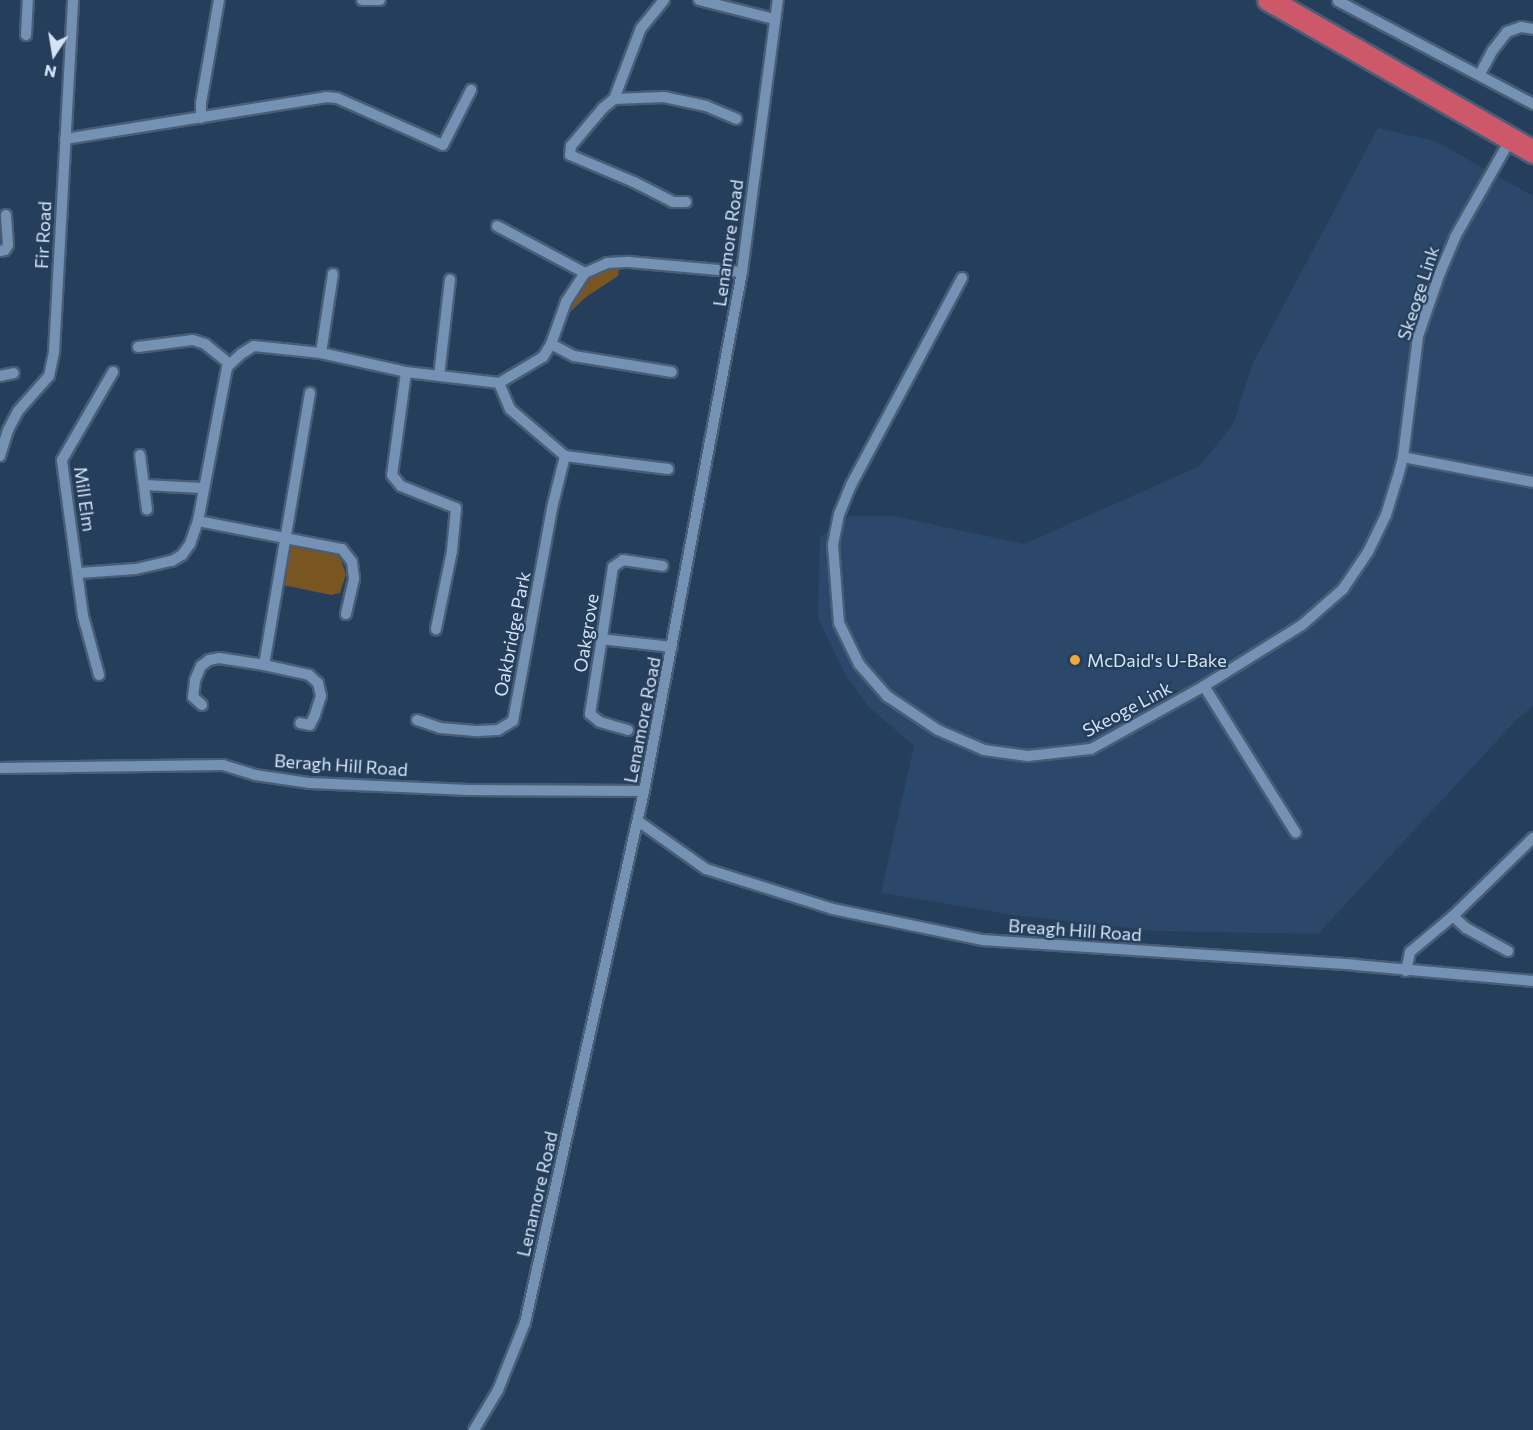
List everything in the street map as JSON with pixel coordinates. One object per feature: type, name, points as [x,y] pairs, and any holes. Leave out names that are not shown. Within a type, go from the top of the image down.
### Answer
[{"type":"highway","points":[[1269,0],[1533,152]]},
{"type":"street","points":[[26,35],[28,0]]},
{"type":"street","name":"Fir Road","points":[[0,456],[8,430],[18,411],[49,376],[54,352],[73,0]]},
{"type":"street","points":[[201,118],[201,102],[219,0]]},
{"type":"street","points":[[362,0],[380,0]]},
{"type":"street","points":[[664,0],[641,28],[614,99],[603,108],[571,146],[570,155],[634,182],[673,202],[686,202]]},
{"type":"street","points":[[699,0],[774,19]]},
{"type":"street","name":"Lenamore Road","points":[[474,1430],[498,1390],[525,1323],[638,821],[742,272],[778,0]]},
{"type":"street","points":[[1338,2],[1480,74],[1533,104]]},
{"type":"street","points":[[1480,74],[1493,50],[1507,32],[1521,27],[1533,29]]},
{"type":"street","points":[[65,139],[326,97],[337,98],[443,145],[471,90]]},
{"type":"street","points":[[614,99],[664,97],[706,106],[736,119]]},
{"type":"street","name":"Skeoge Link","points":[[962,278],[851,485],[839,513],[833,545],[839,623],[859,664],[887,696],[938,730],[984,750],[1028,756],[1091,749],[1204,686],[1302,625],[1343,589],[1368,552],[1386,514],[1403,457],[1418,336],[1423,321],[1455,237],[1510,140]]},
{"type":"street","points":[[0,250],[5,250],[8,244],[6,215]]},
{"type":"street","points":[[497,226],[585,273]]},
{"type":"street","points":[[79,573],[136,569],[172,561],[182,555],[190,544],[198,521],[202,488],[230,364],[254,346],[321,353],[406,372],[499,383],[543,357],[551,344],[566,302],[585,273],[607,263],[629,262],[742,272]]},
{"type":"street","points":[[321,353],[333,274]]},
{"type":"street","points":[[439,376],[450,280]]},
{"type":"street","points":[[138,347],[193,340],[205,344],[230,364]]},
{"type":"street","points":[[551,344],[574,356],[672,372]]},
{"type":"street","name":"Mill Elm","points":[[99,675],[85,628],[62,460],[113,372]]},
{"type":"street","points":[[406,372],[392,475],[401,486],[456,508],[452,551],[436,629]]},
{"type":"street","points":[[0,376],[14,373]]},
{"type":"street","points":[[499,383],[510,409],[565,456],[668,469]]},
{"type":"street","points":[[264,665],[310,393]]},
{"type":"street","points":[[140,455],[147,510]]},
{"type":"street","name":"Oakbridge Park","points":[[417,720],[440,728],[478,731],[498,730],[513,721],[552,508],[565,456]]},
{"type":"street","points":[[1403,457],[1533,482]]},
{"type":"street","points":[[144,485],[202,488]]},
{"type":"street","points":[[198,521],[342,549],[352,562],[354,579],[346,614]]},
{"type":"street","name":"Oakgrove","points":[[628,730],[600,722],[590,714],[613,567],[623,560],[663,566]]},
{"type":"street","points":[[601,639],[672,647]]},
{"type":"street","points":[[202,705],[193,697],[195,680],[201,666],[209,660],[219,658],[264,665],[309,675],[318,683],[321,696],[315,715],[310,725],[300,723]]},
{"type":"street","points":[[1204,686],[1296,832]]},
{"type":"street","name":"Beragh Hill Road","points":[[0,768],[223,765],[255,775],[310,783],[493,790],[644,791]]},
{"type":"street","name":"Breagh Hill Road","points":[[638,821],[706,869],[833,909],[983,940],[1533,981]]},
{"type":"street","points":[[1406,971],[1410,952],[1453,916],[1532,839]]},
{"type":"street","points":[[1453,916],[1466,928],[1508,951]]},
{"type":"shaded area","points":[[1378,128],[1435,141],[1533,196],[1533,706],[1517,719],[1318,934],[1156,931],[1020,916],[881,893],[914,746],[868,706],[845,674],[818,618],[820,537],[850,516],[893,516],[1024,544],[1198,467],[1233,425],[1253,363]]},
{"type":"shaded area","points":[[619,268],[618,276],[586,297],[569,313],[574,297],[586,280],[607,269]]},
{"type":"shaded area","points":[[292,547],[332,552],[340,558],[346,574],[340,593],[331,595],[283,585],[288,553]]},
{"type":"place","name":"McDaid's U-Bake","points":[[1075,660]]}]
